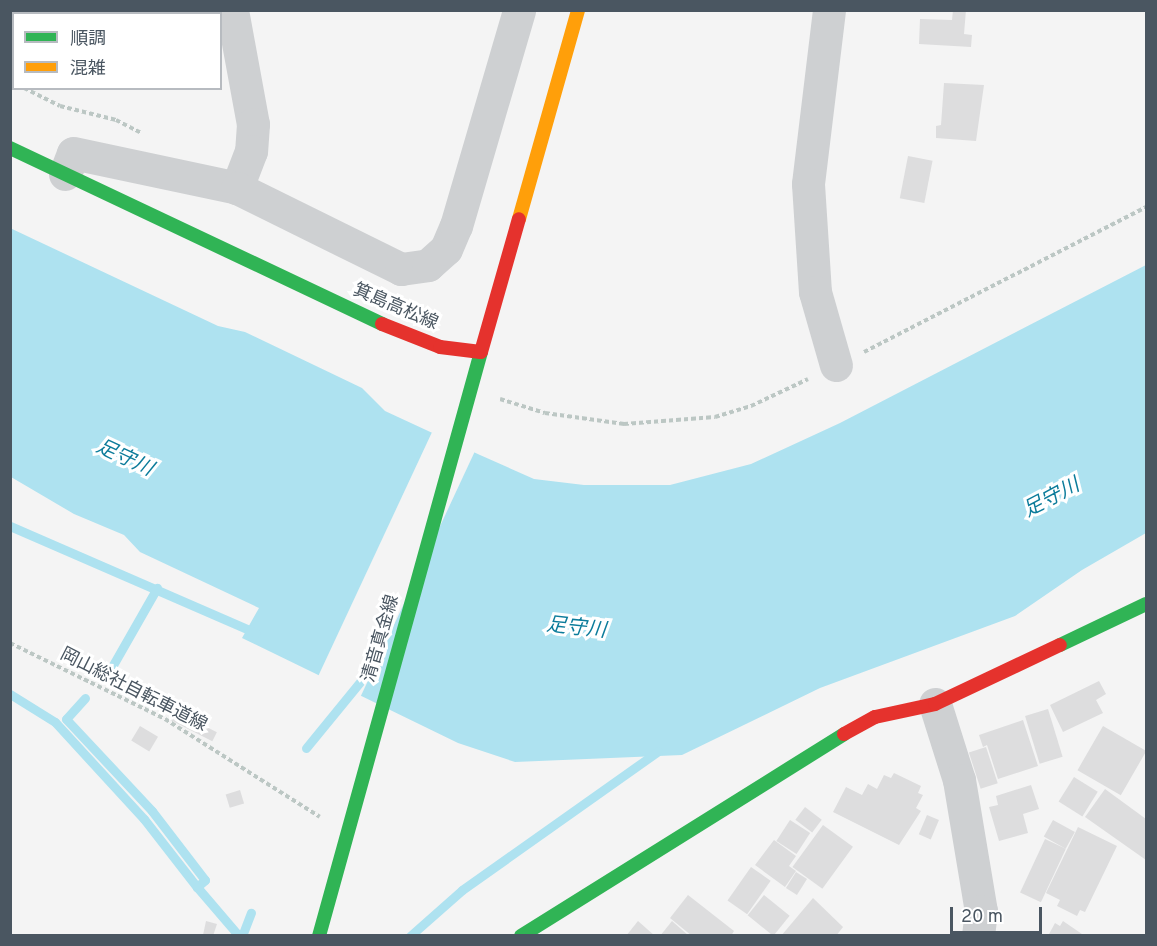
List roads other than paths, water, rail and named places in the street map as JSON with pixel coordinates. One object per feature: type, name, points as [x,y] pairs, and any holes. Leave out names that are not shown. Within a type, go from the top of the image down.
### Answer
[{"type":"main road","points":[[481,352],[578,10]]},
{"type":"main road","name":"箕島高松線","points":[[10,148],[401,333],[440,347],[481,352]]},
{"type":"main road","name":"清音真金線","points":[[320,936],[481,352]]},
{"type":"main road","points":[[521,936],[819,747],[875,717],[935,704],[1146,604]]},
{"type":"street","points":[[232,10],[253,124],[251,151],[237,188]]},
{"type":"street","points":[[65,174],[73,153],[237,188],[401,269],[429,265],[446,249],[456,226],[519,10]]},
{"type":"street","points":[[829,10],[808,184],[815,292],[836,365]]},
{"type":"street","points":[[935,704],[959,780],[981,911],[978,936]]},
{"type":"water","name":"足守川","points":[[10,228],[218,326],[245,332],[362,388],[385,411],[480,455],[534,479],[584,485],[670,485],[751,464],[840,423],[1146,265],[1146,533],[1082,570],[1015,616],[820,688],[682,755],[515,762],[458,743],[242,638],[259,608],[140,552],[124,535],[74,514],[11,477]]},
{"type":"waterway","points":[[10,526],[256,633]]},
{"type":"waterway","points":[[109,672],[157,588]]},
{"type":"waterway","points":[[306,748],[360,682]]},
{"type":"waterway","points":[[10,694],[55,722],[144,819],[197,887]]},
{"type":"waterway","points":[[85,698],[66,719],[152,811],[205,880],[197,887],[239,936]]},
{"type":"waterway","points":[[410,936],[462,890],[658,751]]},
{"type":"waterway","points":[[242,936],[251,913]]}]
